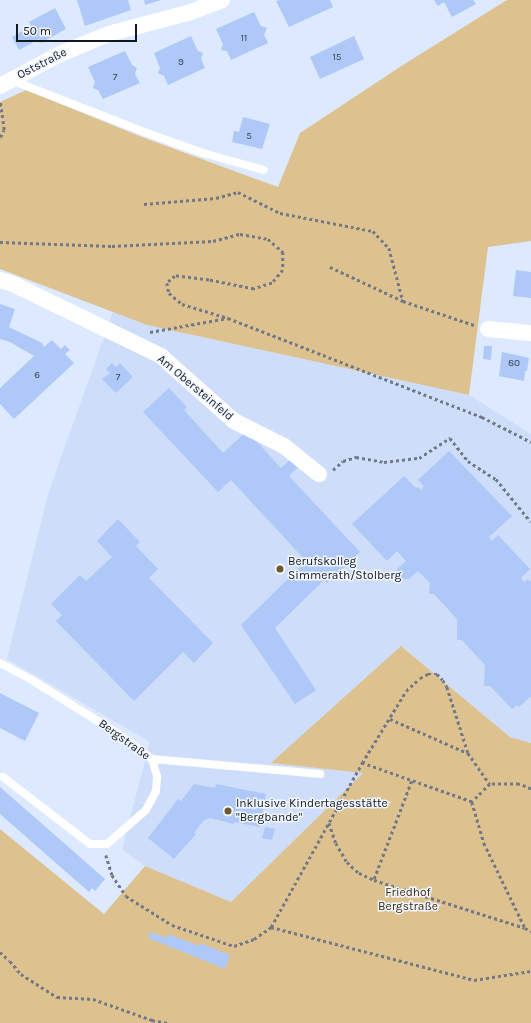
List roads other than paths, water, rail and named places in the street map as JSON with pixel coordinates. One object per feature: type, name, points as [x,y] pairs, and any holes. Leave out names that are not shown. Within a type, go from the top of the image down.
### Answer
[{"type":"street","name":"Oststraße","points":[[6,83],[60,54],[108,34],[191,12],[222,0]]},
{"type":"street","name":"Am Obersteinfeld","points":[[0,280],[161,356],[234,421],[284,446],[320,474]]},
{"type":"street","points":[[488,329],[531,333]]},
{"type":"lane","points":[[6,83],[203,153],[264,170]]},
{"type":"lane","name":"Bergstraße","points":[[0,663],[35,682],[111,729],[152,760],[157,777],[156,791],[146,810],[108,844],[90,844],[3,777]]},
{"type":"lane","points":[[152,760],[320,774]]},
{"type":"place","name":"Berufskolleg Simmerath/Stolberg","points":[[280,569]]},
{"type":"place","name":"Inklusive Kindertagesstätte \"Bergbande\"","points":[[228,811]]},
{"type":"park label","name":"Friedhof Bergstraße","points":[[408,900]]}]
